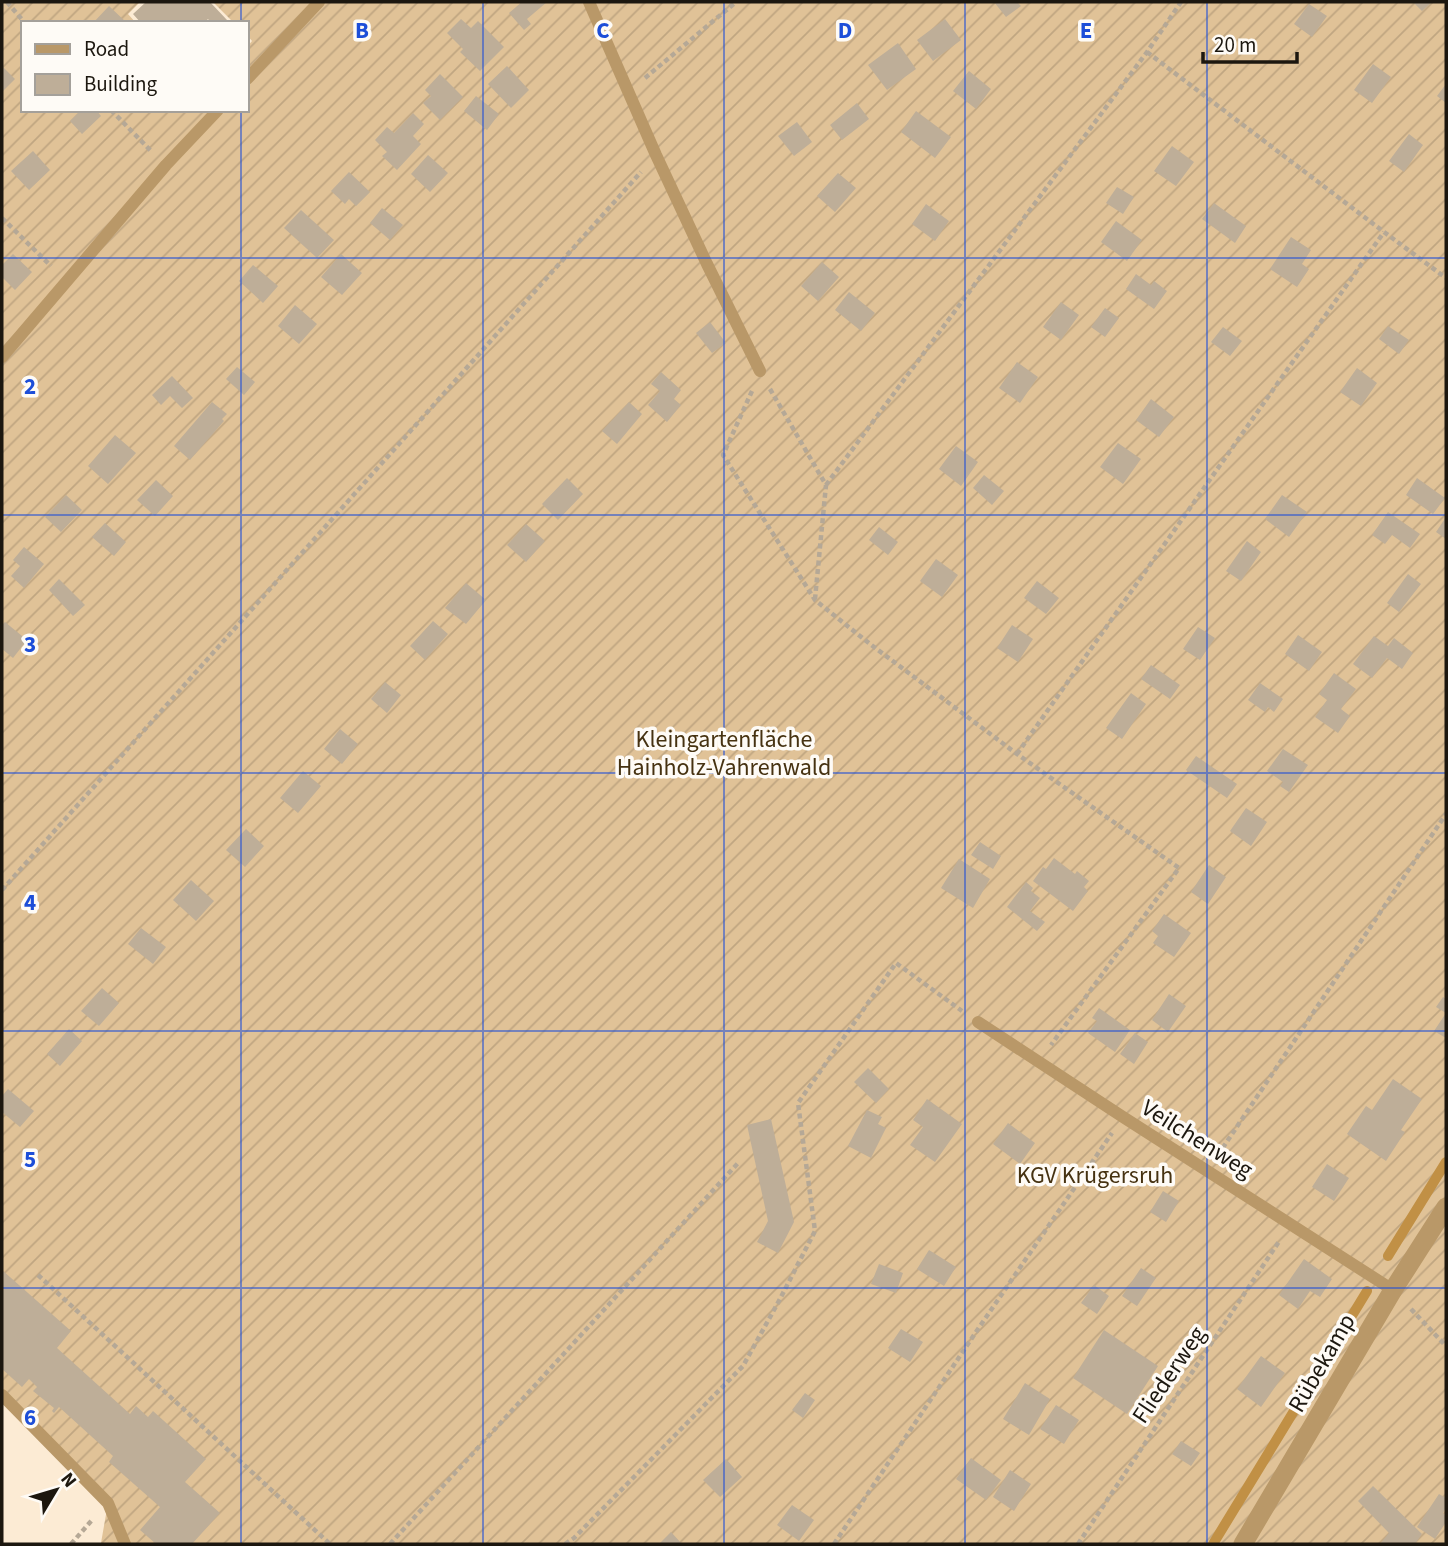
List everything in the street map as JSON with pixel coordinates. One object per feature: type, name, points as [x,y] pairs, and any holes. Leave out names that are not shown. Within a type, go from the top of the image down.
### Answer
[{"type":"street","name":"Rübekamp","points":[[1243,1544],[1393,1290],[1446,1207]]},
{"type":"lane","points":[[248,78],[319,2]]},
{"type":"lane","points":[[589,2],[656,155],[761,371]]},
{"type":"lane","points":[[2,357],[166,165],[216,112]]},
{"type":"lane","name":"Veilchenweg","points":[[978,1022],[1393,1290]]},
{"type":"lane","points":[[2,1395],[108,1503],[125,1544]]},
{"type":"path","points":[[7,2],[23,21]]},
{"type":"path","points":[[628,92],[736,2]]},
{"type":"path","points":[[815,600],[826,485],[1147,52],[1181,2]]},
{"type":"path","points":[[1147,52],[1444,276],[1446,268]]},
{"type":"path","points":[[113,112],[166,165]]},
{"type":"path","points":[[2,890],[656,155]]},
{"type":"path","points":[[2,218],[66,281]]},
{"type":"path","points":[[1017,754],[1384,232]]},
{"type":"path","points":[[761,371],[826,485]]},
{"type":"path","points":[[761,371],[723,455],[815,600],[1017,754],[1179,869],[1038,1062]]},
{"type":"path","points":[[1208,1170],[1446,814]]},
{"type":"path","points":[[565,1544],[574,1538],[743,1366],[815,1231],[798,1103],[896,963],[978,1022]]},
{"type":"path","points":[[834,1544],[1122,1117]]},
{"type":"path","points":[[390,1544],[739,1162]]},
{"type":"path","name":"Fliederweg","points":[[1078,1544],[1290,1225]]},
{"type":"path","points":[[38,1275],[330,1544]]},
{"type":"path","points":[[1393,1290],[1446,1346]]},
{"type":"path","points":[[71,1544],[108,1503]]},
{"type":"green space","name":"Kleingartenfläche Hainholz-Vahrenwald","points":[[2,2],[140,2],[128,14],[134,21],[21,21],[21,112],[248,112],[248,46],[252,41],[248,36],[248,21],[232,21],[213,2],[1446,2],[1446,1544],[99,1544],[108,1503],[2,1395]]},
{"type":"building","points":[[146,2],[210,2],[227,20],[139,21],[133,14]]},
{"type":"building","points":[[522,2],[547,2],[527,19],[531,24],[524,30],[509,13]]},
{"type":"building","points":[[994,2],[1017,2],[1021,6],[1006,17]]},
{"type":"building","points":[[1413,2],[1432,2],[1422,11]]},
{"type":"building","points":[[1309,4],[1327,16],[1312,37],[1294,24]]},
{"type":"building","points":[[109,6],[125,21],[95,21]]},
{"type":"building","points":[[461,19],[471,28],[478,21],[504,47],[480,71],[460,52],[463,49],[447,33]]},
{"type":"building","points":[[945,19],[961,40],[933,61],[917,40]]},
{"type":"building","points":[[898,43],[916,69],[887,90],[868,65]]},
{"type":"building","points":[[1373,64],[1391,77],[1372,103],[1354,90]]},
{"type":"building","points":[[2,66],[15,79],[2,92]]},
{"type":"building","points":[[507,66],[529,90],[511,108],[488,84]]},
{"type":"building","points":[[969,71],[991,89],[976,109],[953,91]]},
{"type":"building","points":[[440,74],[463,97],[440,120],[423,103],[431,96],[425,90]]},
{"type":"building","points":[[1446,84],[1446,103],[1437,96]]},
{"type":"building","points":[[476,96],[499,114],[487,130],[464,111]]},
{"type":"building","points":[[857,103],[869,119],[842,140],[830,125]]},
{"type":"building","points":[[916,111],[951,137],[935,158],[901,132]]},
{"type":"building","points":[[79,112],[98,112],[101,116],[82,134],[70,121]]},
{"type":"building","points":[[413,113],[424,124],[413,136],[421,144],[397,170],[382,156],[387,152],[375,140],[387,127],[394,133]]},
{"type":"building","points":[[797,122],[812,142],[794,156],[778,136]]},
{"type":"building","points":[[1409,134],[1423,145],[1404,172],[1389,161]]},
{"type":"building","points":[[1172,146],[1194,162],[1176,186],[1154,171]]},
{"type":"building","points":[[33,151],[50,170],[29,190],[11,171]]},
{"type":"building","points":[[428,155],[448,173],[430,192],[411,174]]},
{"type":"building","points":[[349,172],[370,192],[356,206],[349,199],[345,204],[331,191]]},
{"type":"building","points":[[838,173],[856,188],[835,212],[817,196]]},
{"type":"building","points":[[1117,187],[1134,197],[1123,214],[1106,203]]},
{"type":"building","points":[[1214,203],[1246,226],[1235,243],[1202,219]]},
{"type":"building","points":[[926,204],[949,221],[935,241],[912,224]]},
{"type":"building","points":[[382,208],[403,225],[390,240],[370,223]]},
{"type":"building","points":[[301,210],[334,240],[317,258],[284,228]]},
{"type":"building","points":[[1116,221],[1142,240],[1127,261],[1101,242]]},
{"type":"building","points":[[1291,237],[1311,250],[1302,264],[1309,269],[1297,287],[1270,269]]},
{"type":"building","points":[[13,254],[32,272],[15,290],[2,277],[2,265]]},
{"type":"building","points":[[341,254],[362,273],[342,295],[321,277]]},
{"type":"building","points":[[822,262],[839,277],[818,301],[801,286]]},
{"type":"building","points":[[253,265],[278,286],[263,303],[239,281]]},
{"type":"building","points":[[1136,274],[1151,285],[1154,281],[1167,291],[1154,309],[1126,289]]},
{"type":"building","points":[[849,292],[875,313],[861,331],[835,310]]},
{"type":"building","points":[[1061,302],[1079,315],[1061,340],[1043,327]]},
{"type":"building","points":[[295,305],[317,324],[299,344],[278,326]]},
{"type":"building","points":[[1105,308],[1119,318],[1105,337],[1091,327]]},
{"type":"building","points":[[710,322],[726,343],[712,353],[696,333]]},
{"type":"building","points":[[1388,326],[1409,340],[1399,354],[1379,339]]},
{"type":"building","points":[[1223,327],[1242,341],[1230,356],[1211,342]]},
{"type":"building","points":[[1017,362],[1038,377],[1020,403],[999,388]]},
{"type":"building","points":[[237,367],[255,382],[244,395],[226,379]]},
{"type":"building","points":[[1357,368],[1377,383],[1361,406],[1340,392]]},
{"type":"building","points":[[661,372],[681,390],[674,399],[681,405],[667,422],[648,405],[660,391],[651,384]]},
{"type":"building","points":[[172,376],[193,398],[182,408],[170,396],[161,405],[152,395]]},
{"type":"building","points":[[1151,399],[1174,417],[1159,437],[1136,420]]},
{"type":"building","points":[[212,402],[227,414],[190,460],[174,446]]},
{"type":"building","points":[[629,402],[642,414],[617,444],[602,431]]},
{"type":"building","points":[[115,435],[136,453],[108,484],[88,466]]},
{"type":"building","points":[[1118,443],[1141,459],[1123,484],[1100,467]]},
{"type":"building","points":[[956,446],[978,462],[961,486],[939,469]]},
{"type":"building","points":[[984,475],[1004,491],[992,505],[973,488]]},
{"type":"building","points":[[567,478],[583,494],[558,520],[542,504]]},
{"type":"building","points":[[1417,478],[1445,498],[1433,514],[1406,495]]},
{"type":"building","points":[[156,480],[173,496],[155,516],[137,500]]},
{"type":"building","points":[[66,495],[82,510],[61,532],[45,517]]},
{"type":"building","points":[[1282,495],[1307,512],[1289,537],[1265,519]]},
{"type":"building","points":[[1388,512],[1420,534],[1410,548],[1392,535],[1385,544],[1372,535]]},
{"type":"building","points":[[1446,517],[1446,539],[1436,532]]},
{"type":"building","points":[[105,523],[126,542],[114,556],[92,537]]},
{"type":"building","points":[[526,524],[545,541],[526,562],[507,545]]},
{"type":"building","points":[[879,527],[898,542],[888,555],[869,540]]},
{"type":"building","points":[[1247,541],[1261,552],[1241,581],[1226,571]]},
{"type":"building","points":[[24,547],[44,564],[24,588],[11,576],[20,566],[13,560]]},
{"type":"building","points":[[936,559],[958,575],[942,597],[920,581]]},
{"type":"building","points":[[1408,574],[1421,584],[1399,612],[1387,603]]},
{"type":"building","points":[[59,579],[85,605],[73,616],[49,590]]},
{"type":"building","points":[[1037,581],[1059,598],[1046,614],[1024,598]]},
{"type":"building","points":[[466,583],[486,600],[466,624],[445,608]]},
{"type":"building","points":[[433,621],[448,634],[425,660],[410,646]]},
{"type":"building","points":[[5,622],[27,640],[13,658],[2,649],[2,625]]},
{"type":"building","points":[[1012,625],[1033,639],[1018,662],[997,648]]},
{"type":"building","points":[[1198,627],[1215,638],[1200,660],[1183,649]]},
{"type":"building","points":[[1298,635],[1322,652],[1309,671],[1285,654]]},
{"type":"building","points":[[1374,636],[1388,646],[1394,638],[1413,653],[1402,669],[1387,658],[1372,678],[1353,664]]},
{"type":"building","points":[[1151,665],[1180,685],[1170,699],[1141,679]]},
{"type":"building","points":[[1334,673],[1356,689],[1341,709],[1350,716],[1338,733],[1315,717],[1327,700],[1319,694]]},
{"type":"building","points":[[385,682],[401,695],[387,713],[371,699]]},
{"type":"building","points":[[1260,683],[1283,699],[1274,712],[1268,707],[1265,712],[1248,700]]},
{"type":"building","points":[[1131,693],[1146,704],[1122,739],[1106,728]]},
{"type":"building","points":[[340,729],[358,744],[342,764],[324,749]]},
{"type":"building","points":[[1283,749],[1308,765],[1289,792],[1280,786],[1283,782],[1267,771]]},
{"type":"building","points":[[1196,756],[1237,784],[1227,798],[1186,770]]},
{"type":"building","points":[[303,771],[321,786],[298,813],[280,798]]},
{"type":"building","points":[[1246,808],[1267,822],[1251,846],[1230,831]]},
{"type":"building","points":[[246,829],[264,846],[245,867],[226,850]]},
{"type":"building","points":[[980,842],[1001,856],[993,869],[971,855]]},
{"type":"building","points":[[1054,858],[1089,881],[1084,887],[1088,891],[1073,911],[1033,881]]},
{"type":"building","points":[[959,859],[990,879],[973,908],[941,888]]},
{"type":"building","points":[[1209,865],[1226,877],[1208,904],[1191,892]]},
{"type":"building","points":[[191,880],[214,901],[196,921],[173,900]]},
{"type":"building","points":[[1026,882],[1033,888],[1031,891],[1040,898],[1030,911],[1045,922],[1037,931],[1007,907]]},
{"type":"building","points":[[1164,914],[1191,933],[1174,957],[1153,943],[1158,936],[1152,931]]},
{"type":"building","points":[[141,928],[166,947],[153,964],[128,944]]},
{"type":"building","points":[[102,988],[119,1003],[99,1026],[81,1011]]},
{"type":"building","points":[[1169,994],[1186,1006],[1168,1032],[1152,1020]]},
{"type":"building","points":[[1443,997],[1446,999],[1446,1013],[1436,1007]]},
{"type":"building","points":[[1099,1008],[1130,1030],[1115,1052],[1088,1033],[1097,1021],[1092,1018]]},
{"type":"building","points":[[1446,1013],[1446,1038],[1434,1031]]},
{"type":"building","points":[[69,1029],[82,1041],[60,1066],[47,1054]]},
{"type":"building","points":[[1135,1033],[1148,1042],[1134,1064],[1120,1054]]},
{"type":"building","points":[[868,1068],[889,1089],[876,1103],[854,1082]]},
{"type":"building","points":[[1393,1079],[1422,1099],[1401,1130],[1405,1132],[1386,1161],[1347,1134],[1366,1106],[1372,1110]]},
{"type":"building","points":[[8,1089],[34,1111],[20,1127],[2,1112],[2,1096]]},
{"type":"building","points":[[927,1099],[962,1124],[935,1162],[910,1145],[923,1127],[913,1120]]},
{"type":"building","points":[[867,1110],[882,1117],[878,1124],[886,1128],[871,1158],[848,1146]]},
{"type":"building","points":[[771,1119],[794,1222],[778,1253],[757,1242],[768,1221],[747,1125]]},
{"type":"building","points":[[1008,1123],[1035,1143],[1020,1164],[993,1144]]},
{"type":"building","points":[[1327,1164],[1349,1178],[1334,1201],[1312,1187]]},
{"type":"building","points":[[1163,1191],[1179,1201],[1166,1222],[1150,1212]]},
{"type":"building","points":[[929,1250],[956,1267],[944,1286],[917,1269]]},
{"type":"building","points":[[1304,1259],[1332,1279],[1320,1297],[1310,1291],[1298,1309],[1279,1295]]},
{"type":"building","points":[[879,1264],[903,1273],[896,1293],[871,1284]]},
{"type":"building","points":[[1141,1268],[1156,1278],[1137,1306],[1122,1296]]},
{"type":"building","points":[[2,1270],[71,1331],[57,1348],[130,1414],[136,1406],[148,1417],[153,1411],[206,1459],[185,1482],[220,1513],[192,1544],[156,1544],[140,1530],[160,1507],[109,1462],[113,1456],[59,1407],[54,1413],[54,1408],[33,1391],[37,1387],[29,1379],[22,1387],[2,1369]]},
{"type":"building","points":[[1094,1285],[1109,1296],[1097,1314],[1081,1303]]},
{"type":"building","points":[[901,1329],[923,1342],[910,1362],[888,1348]]},
{"type":"building","points":[[1104,1330],[1158,1366],[1127,1414],[1073,1378]]},
{"type":"building","points":[[1261,1356],[1285,1373],[1261,1407],[1237,1389]]},
{"type":"building","points":[[1025,1383],[1050,1399],[1029,1435],[1003,1419]]},
{"type":"building","points":[[805,1393],[815,1400],[803,1418],[792,1410]]},
{"type":"building","points":[[1056,1405],[1079,1420],[1064,1444],[1040,1429]]},
{"type":"building","points":[[1181,1441],[1200,1453],[1191,1466],[1172,1454]]},
{"type":"building","points":[[971,1458],[1001,1480],[986,1500],[956,1479]]},
{"type":"building","points":[[726,1459],[742,1477],[720,1497],[703,1480]]},
{"type":"building","points":[[1010,1470],[1031,1484],[1014,1511],[993,1497]]},
{"type":"building","points":[[1373,1486],[1422,1534],[1415,1544],[1380,1544],[1389,1533],[1358,1501]]},
{"type":"building","points":[[1439,1494],[1446,1498],[1443,1513],[1446,1522],[1435,1539],[1417,1527]]},
{"type":"building","points":[[792,1505],[814,1520],[799,1541],[777,1525]]},
{"type":"building","points":[[671,1532],[682,1544],[659,1544]]},
{"type":"waterway","points":[[1388,1256],[1446,1162]]},
{"type":"waterway","points":[[1213,1544],[1367,1291]]},
{"type":"park label","name":"KGV Krügersruh","points":[[1095,1175]]}]
